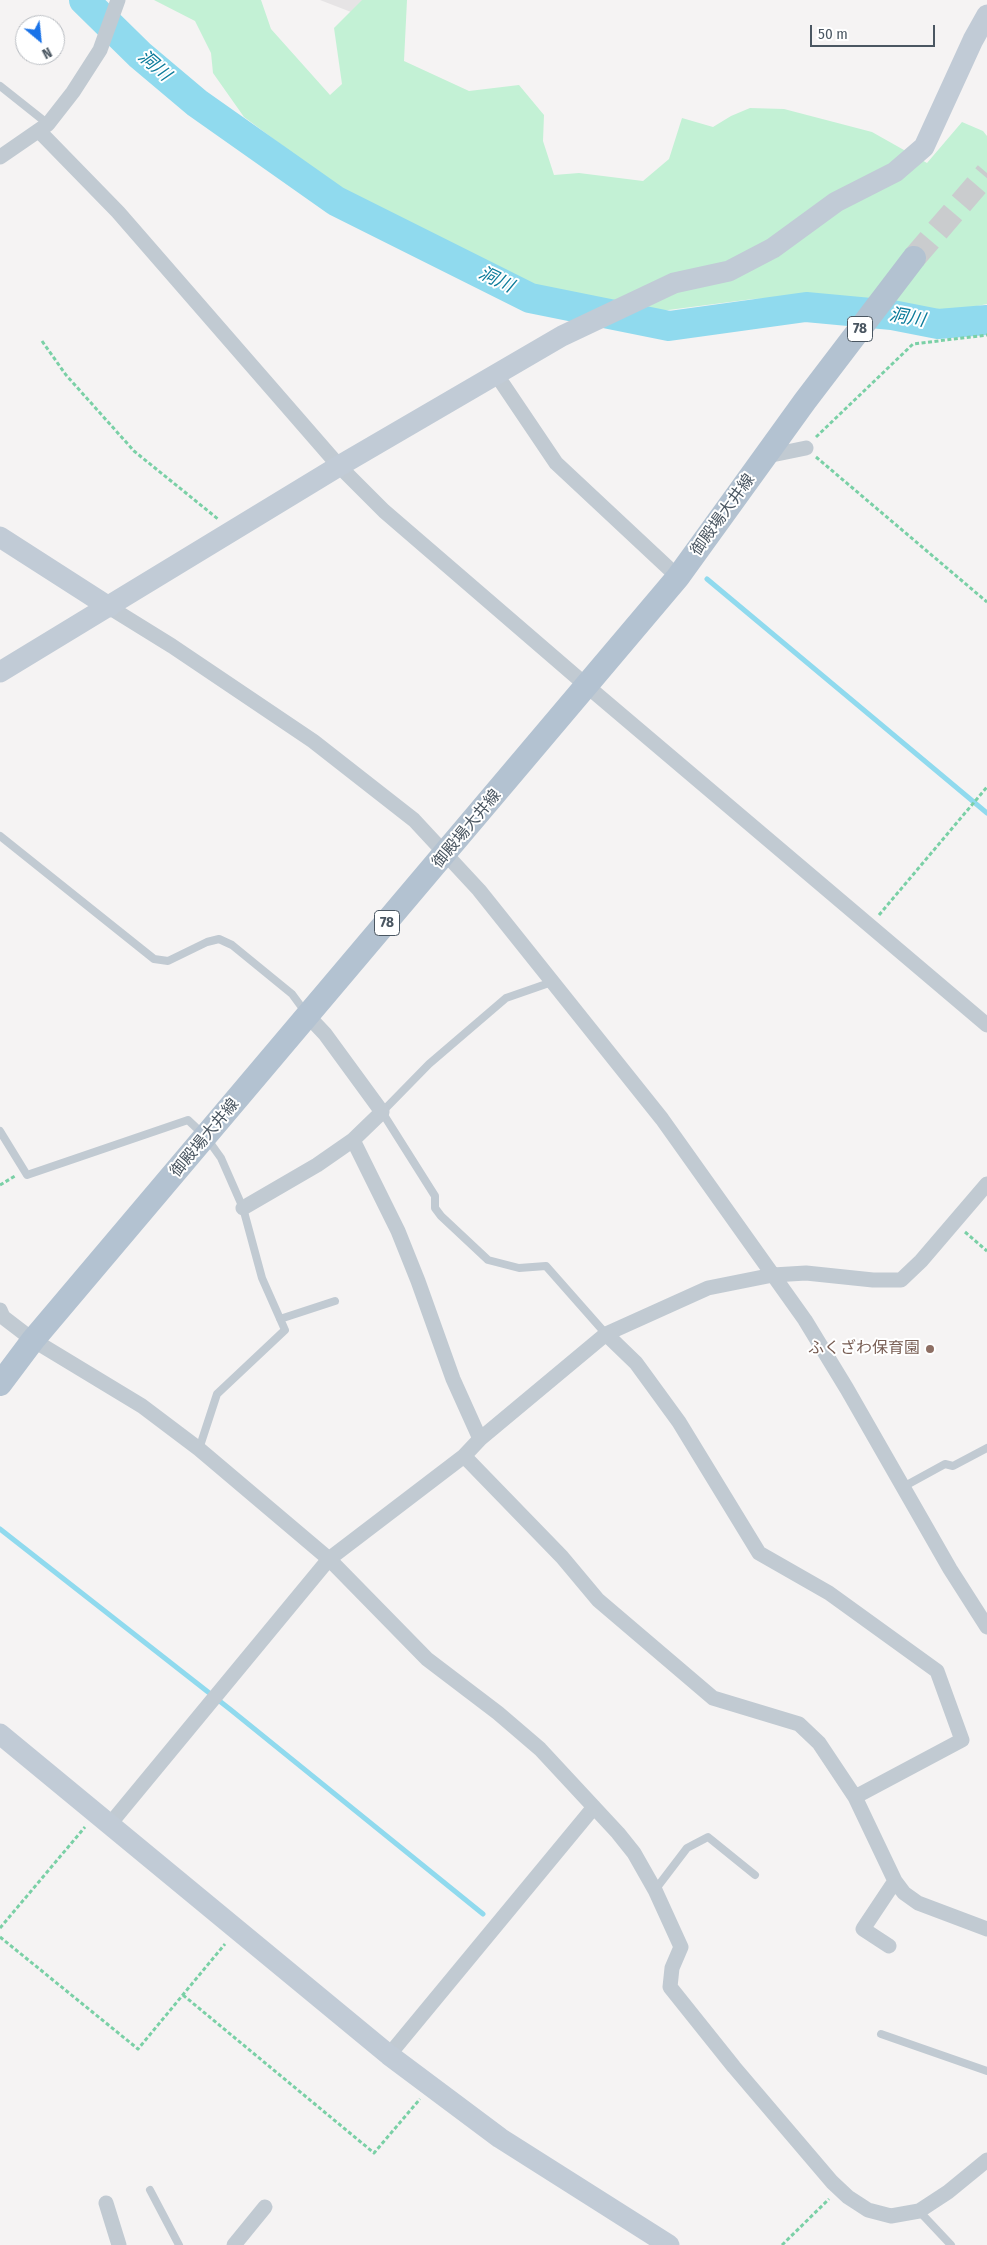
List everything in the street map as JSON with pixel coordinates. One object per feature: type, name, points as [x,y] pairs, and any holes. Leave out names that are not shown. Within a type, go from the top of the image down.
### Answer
[{"type":"main road","name":"御殿場大井線","points":[[0,1384],[33,1340],[678,577],[805,401],[914,258]]},
{"type":"street","points":[[0,157],[44,127],[73,92],[100,50],[118,1]]},
{"type":"street","points":[[0,672],[339,466],[562,336],[634,300],[674,283],[729,271],[773,248],[836,202],[895,172],[924,147],[972,40],[987,15]]},
{"type":"street","points":[[44,127],[339,466],[384,510],[587,686],[987,1025]]},
{"type":"street","points":[[496,374],[556,463],[678,577]]},
{"type":"street","points":[[767,456],[806,448]]},
{"type":"street","points":[[0,537],[172,646],[313,741],[414,820],[446,853],[662,1119],[773,1275],[847,1388],[903,1488],[987,1627]]},
{"type":"street","points":[[243,1208],[317,1165],[353,1140],[382,1112],[325,1034],[308,1016]]},
{"type":"street","points":[[353,1140],[398,1231],[453,1379],[480,1439]]},
{"type":"street","points":[[104,1818],[328,1559],[464,1456],[480,1439],[606,1334],[708,1288],[773,1275],[806,1272],[873,1280],[901,1280],[987,1184]]},
{"type":"street","points":[[0,1310],[3,1317],[33,1340],[142,1406],[199,1449],[328,1559],[427,1659],[498,1713],[540,1749],[634,1853],[655,1890],[681,1947],[672,1968],[670,1987],[734,2067],[840,2188],[868,2210],[891,2216],[919,2211],[948,2192],[987,2160]]},
{"type":"street","points":[[606,1334],[636,1363],[679,1422],[759,1553],[829,1593],[937,1671],[962,1740],[855,1797]]},
{"type":"street","points":[[464,1456],[562,1557],[598,1600],[713,1698],[799,1724],[819,1743],[855,1797],[895,1881],[904,1893],[918,1903],[987,1929]]},
{"type":"street","points":[[0,1734],[104,1818],[388,2055],[500,2138],[669,2245]]},
{"type":"street","points":[[388,2055],[594,1807]]},
{"type":"street","points":[[889,1946],[864,1930],[895,1881]]},
{"type":"street","points":[[106,2203],[120,2245]]},
{"type":"street","points":[[234,2245],[265,2207]]},
{"type":"lane","points":[[0,86],[44,127]]},
{"type":"lane","points":[[0,836],[154,959],[168,961],[207,942],[219,939],[232,945],[292,994],[308,1016]]},
{"type":"lane","points":[[552,982],[506,998],[429,1064],[382,1112],[435,1196],[435,1208],[441,1216],[488,1260],[519,1268],[546,1266],[606,1334]]},
{"type":"lane","points":[[0,1131],[27,1175],[188,1120],[206,1137],[221,1158],[243,1208],[262,1278],[285,1330],[216,1394],[199,1449]]},
{"type":"lane","points":[[280,1319],[335,1301]]},
{"type":"lane","points":[[903,1488],[945,1464],[953,1466],[987,1448]]},
{"type":"lane","points":[[655,1890],[687,1848],[708,1837],[755,1875]]},
{"type":"lane","points":[[881,2034],[987,2071]]},
{"type":"lane","points":[[150,2190],[179,2245]]},
{"type":"lane","points":[[919,2211],[951,2245]]},
{"type":"path","points":[[987,335],[913,344],[806,448],[987,602]]},
{"type":"path","points":[[42,340],[66,376],[134,451],[232,531]]},
{"type":"path","points":[[870,926],[987,788]]},
{"type":"path","points":[[0,1185],[24,1170]]},
{"type":"path","points":[[954,1223],[987,1251]]},
{"type":"path","points":[[0,1928],[104,1818]]},
{"type":"path","points":[[0,1937],[138,2049],[237,1929]]},
{"type":"path","points":[[183,1995],[374,2153],[431,2086]]},
{"type":"path","points":[[782,2245],[840,2188]]},
{"type":"shaded area","points":[[320,0],[396,0],[351,12]]},
{"type":"green space","points":[[154,0],[261,0],[271,29],[330,95],[342,84],[334,28],[362,0],[407,0],[404,61],[469,91],[519,85],[544,115],[543,141],[554,175],[579,173],[643,181],[669,159],[682,118],[713,127],[731,116],[750,108],[784,109],[872,132],[927,163],[962,122],[983,131],[987,136],[987,304],[948,312],[821,296],[753,299],[653,312],[526,286],[349,195],[244,117],[213,73],[211,53],[195,21]]},
{"type":"waterway","name":"洞川","points":[[84,0],[140,55],[197,103],[336,201],[530,298],[669,326],[806,307],[892,315],[938,324],[987,320]]},
{"type":"waterway","points":[[707,579],[987,813]]},
{"type":"waterway","points":[[0,1529],[231,1710],[483,1914]]},
{"type":"tunnel","points":[[914,258],[987,173]]},
{"type":"place","name":"ふくざわ保育園","points":[[930,1349]]}]
